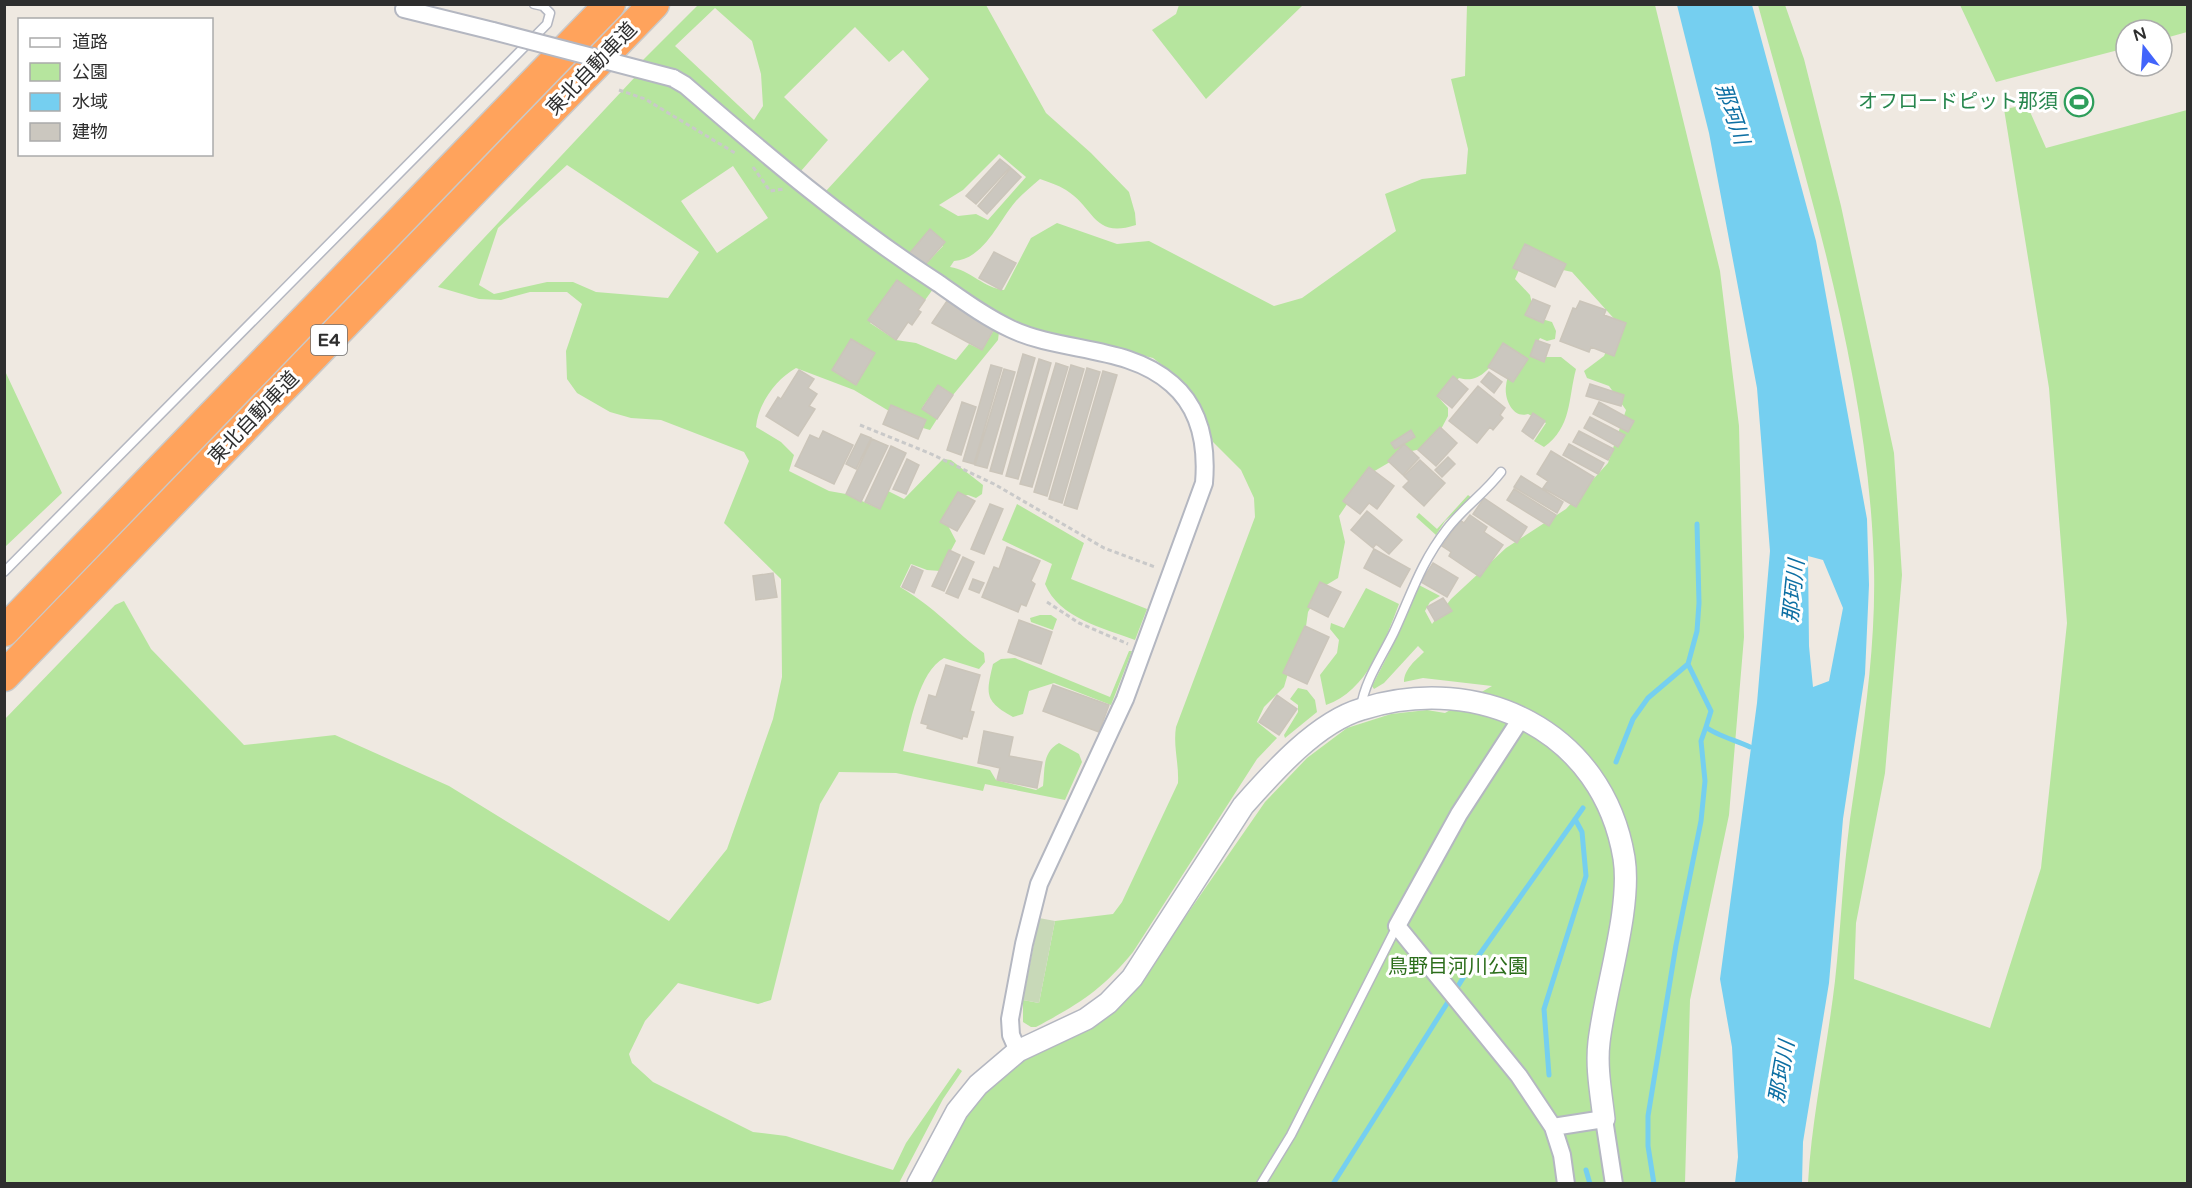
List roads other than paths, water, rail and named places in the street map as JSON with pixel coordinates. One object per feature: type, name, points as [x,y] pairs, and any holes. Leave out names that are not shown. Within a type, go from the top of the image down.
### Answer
[{"type":"highway","name":"東北自動車道","points":[[4,631],[610,4]]},
{"type":"highway","name":"東北自動車道","points":[[4,676],[654,4]]},
{"type":"street","points":[[405,7],[673,78],[685,85],[850,223],[994,320],[1031,336],[1133,361],[1157,371],[1174,386],[1196,416],[1205,446],[1204,483],[1125,699],[1039,884],[1024,944],[1010,1019],[1011,1035],[1018,1051]]},
{"type":"street","points":[[918,1184],[957,1112],[978,1085],[1018,1051],[1086,1019],[1108,1002],[1132,978],[1243,806],[1296,752],[1328,726],[1360,709],[1401,701],[1441,698],[1486,705],[1522,717],[1555,738],[1581,762],[1600,785],[1616,822],[1624,860],[1625,891],[1599,1043],[1599,1074],[1614,1184]]},
{"type":"street","points":[[1522,717],[1459,814],[1397,926],[1520,1076],[1553,1127],[1562,1155],[1566,1184]]},
{"type":"street","points":[[1553,1127],[1604,1119]]},
{"type":"lane","points":[[4,572],[547,24],[550,13],[543,6],[534,4]]},
{"type":"lane","points":[[1360,709],[1364,690],[1395,630],[1413,584],[1428,555],[1449,526],[1488,489],[1501,472]]},
{"type":"lane","points":[[1261,1184],[1291,1136],[1397,926]]},
{"type":"water","name":"那珂川","points":[[1677,5],[1752,5],[1816,241],[1867,519],[1869,585],[1865,674],[1843,819],[1829,983],[1803,1142],[1802,1183],[1735,1183],[1738,1157],[1732,1047],[1720,979],[1757,703],[1770,551],[1757,388],[1709,133]],"holes":[[[1808,556],[1823,560],[1843,608],[1829,681],[1813,687],[1809,646]]]},
{"type":"waterway","points":[[1697,524],[1699,603],[1697,631],[1688,664],[1711,711],[1706,727],[1750,747]]},
{"type":"waterway","points":[[1616,762],[1633,719],[1648,698],[1688,664]]},
{"type":"waterway","points":[[1654,1184],[1648,1146],[1648,1116],[1676,945],[1701,821],[1705,781],[1701,741],[1706,727]]},
{"type":"waterway","points":[[1333,1184],[1465,975],[1583,808]]},
{"type":"waterway","points":[[1549,1075],[1544,1009],[1586,876],[1582,832],[1575,819]]},
{"type":"waterway","points":[[1586,1170],[1590,1184]]},
{"type":"place","name":"オフロードピット那須","points":[[2079,102]]},
{"type":"park label","name":"鳥野目河川公園","points":[[1458,967]]}]
